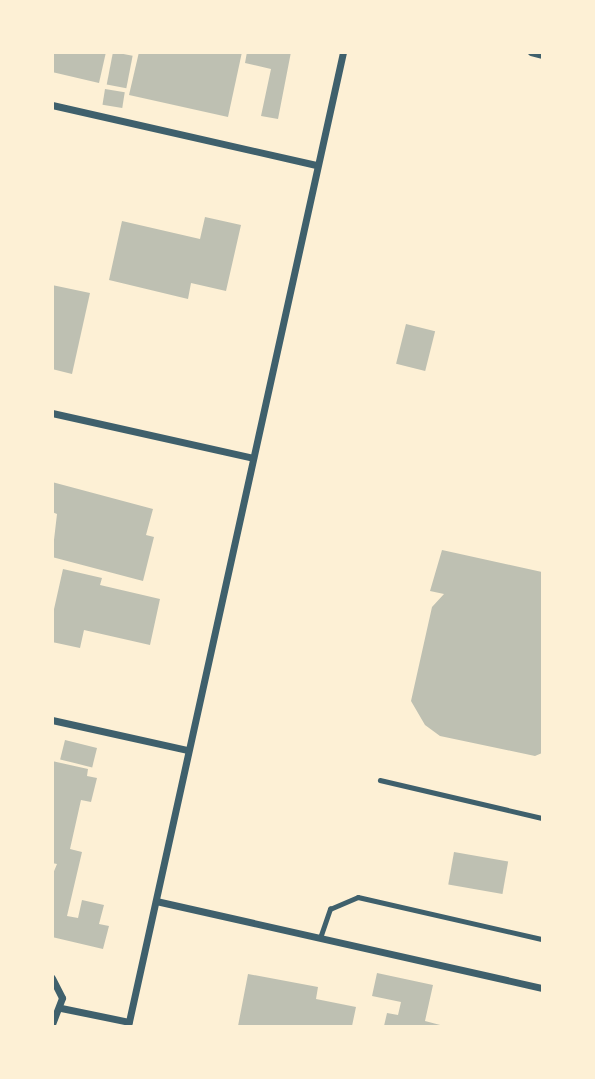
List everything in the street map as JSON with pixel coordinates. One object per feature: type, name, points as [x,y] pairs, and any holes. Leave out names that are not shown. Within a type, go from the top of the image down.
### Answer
[{"type":"street","points":[[61,1008],[128,1024],[342,52]]},
{"type":"street","points":[[531,52],[542,55]]},
{"type":"street","points":[[52,105],[317,165]]},
{"type":"street","points":[[52,413],[253,458]]},
{"type":"street","points":[[52,720],[187,750]]},
{"type":"street","points":[[156,901],[542,988]]},
{"type":"street","points":[[52,978],[60,989],[61,1008],[52,1024]]},
{"type":"lane","points":[[380,780],[542,818]]},
{"type":"lane","points":[[320,938],[330,909],[358,897],[542,939]]},
{"type":"building","points":[[52,52],[106,52],[99,83],[52,72]]},
{"type":"building","points":[[113,52],[133,56],[126,88],[107,84]]},
{"type":"building","points":[[139,52],[242,52],[228,117],[129,95]]},
{"type":"building","points":[[247,52],[291,52],[278,119],[261,116],[271,69],[245,63]]},
{"type":"building","points":[[105,89],[125,92],[122,108],[102,105]]},
{"type":"building","points":[[205,217],[241,225],[226,291],[191,283],[188,299],[109,280],[122,221],[200,239]]},
{"type":"building","points":[[52,285],[90,293],[72,374],[52,369]]},
{"type":"building","points":[[406,324],[435,331],[425,371],[396,364]]},
{"type":"building","points":[[52,482],[153,509],[146,535],[154,537],[143,581],[52,557],[57,514],[52,512]]},
{"type":"building","points":[[442,550],[542,572],[542,753],[535,756],[440,736],[425,725],[411,701],[432,607],[444,594],[430,591]]},
{"type":"building","points":[[63,569],[102,578],[100,585],[160,599],[150,645],[84,630],[80,648],[52,642],[52,618]]},
{"type":"building","points":[[65,740],[97,748],[92,767],[60,759]]},
{"type":"building","points":[[52,761],[88,769],[87,776],[97,778],[91,802],[81,800],[70,849],[82,852],[67,916],[78,918],[82,900],[104,905],[99,924],[109,926],[103,949],[52,937],[52,876],[57,864],[52,863]]},
{"type":"building","points":[[454,852],[508,862],[502,894],[448,884]]},
{"type":"building","points":[[377,973],[433,985],[425,1021],[444,1026],[384,1026],[387,1013],[398,1015],[401,1002],[372,996]]},
{"type":"building","points":[[248,974],[318,987],[316,999],[356,1007],[352,1026],[238,1026]]}]
